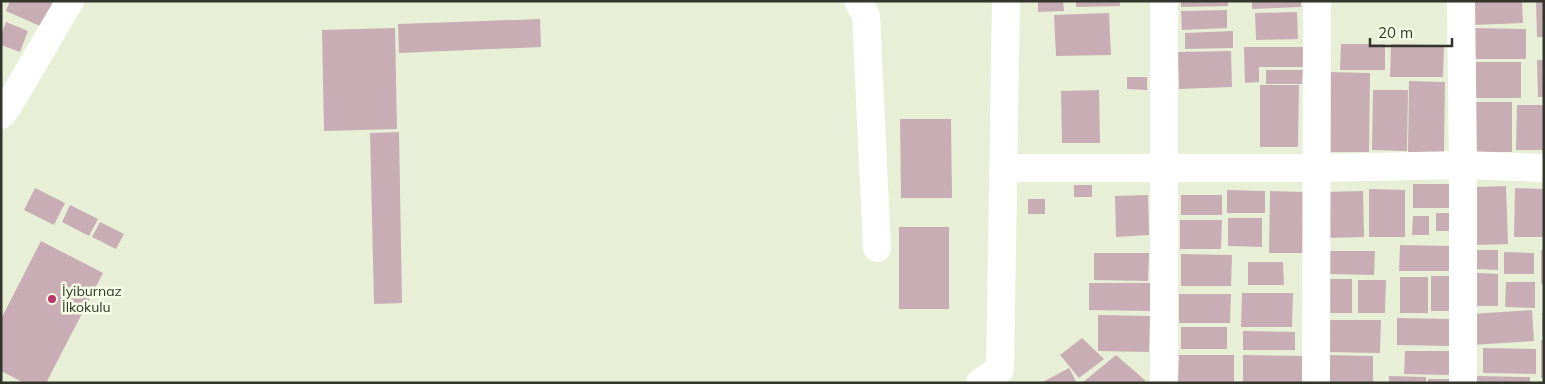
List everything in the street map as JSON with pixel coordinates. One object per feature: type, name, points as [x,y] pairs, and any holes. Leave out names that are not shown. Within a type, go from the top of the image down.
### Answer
[{"type":"street","points":[[3,110],[70,1]]},
{"type":"street","points":[[858,1],[866,16],[878,248]]},
{"type":"street","points":[[980,383],[1000,369],[1006,1]]},
{"type":"street","points":[[1164,1],[1164,383]]},
{"type":"street","points":[[1316,383],[1317,1]]},
{"type":"street","points":[[1460,1],[1463,165],[1463,383]]},
{"type":"street","points":[[1004,168],[1317,168],[1463,165],[1544,168]]},
{"type":"building","points":[[10,1],[61,1],[49,30],[6,11]]},
{"type":"building","points":[[1038,1],[1063,1],[1064,11],[1038,12]]},
{"type":"building","points":[[1076,1],[1120,1],[1120,6],[1076,7]]},
{"type":"building","points":[[1181,1],[1228,1],[1228,6],[1181,7]]},
{"type":"building","points":[[1252,1],[1301,1],[1301,7],[1252,9]]},
{"type":"building","points":[[1473,1],[1522,1],[1523,23],[1474,25]]},
{"type":"building","points":[[1536,1],[1544,1],[1544,37],[1537,37]]},
{"type":"building","points":[[1227,10],[1227,28],[1182,30],[1181,11]]},
{"type":"building","points":[[1297,12],[1298,39],[1256,40],[1255,13]]},
{"type":"building","points":[[1109,13],[1111,55],[1056,56],[1054,15]]},
{"type":"building","points":[[540,19],[541,47],[399,53],[398,24]]},
{"type":"building","points":[[6,22],[28,31],[20,52],[1,45],[1,35]]},
{"type":"building","points":[[395,28],[397,129],[324,131],[322,30]]},
{"type":"building","points":[[1472,28],[1526,29],[1526,59],[1472,59]]},
{"type":"building","points":[[1233,31],[1233,48],[1185,49],[1185,33]]},
{"type":"building","points":[[1341,44],[1385,44],[1385,70],[1340,70]]},
{"type":"building","points":[[1391,44],[1444,45],[1443,77],[1390,77]]},
{"type":"building","points":[[1244,47],[1304,47],[1304,67],[1259,67],[1259,82],[1245,83]]},
{"type":"building","points":[[1231,51],[1232,87],[1179,89],[1178,52]]},
{"type":"building","points":[[1537,60],[1544,60],[1544,97],[1538,97]]},
{"type":"building","points":[[1476,62],[1521,62],[1521,98],[1476,98]]},
{"type":"building","points":[[1266,70],[1303,70],[1302,84],[1266,84]]},
{"type":"building","points":[[1327,72],[1370,73],[1369,152],[1327,152]]},
{"type":"building","points":[[1127,77],[1147,77],[1147,90],[1127,89]]},
{"type":"building","points":[[1409,81],[1445,82],[1444,152],[1408,152]]},
{"type":"building","points":[[1260,85],[1299,85],[1298,147],[1260,147]]},
{"type":"building","points":[[1099,90],[1100,143],[1062,143],[1061,91]]},
{"type":"building","points":[[1373,90],[1408,90],[1407,151],[1372,150]]},
{"type":"building","points":[[1472,102],[1512,102],[1512,152],[1472,152]]},
{"type":"building","points":[[1517,105],[1544,105],[1544,150],[1516,150]]},
{"type":"building","points":[[900,119],[951,119],[952,198],[901,198]]},
{"type":"building","points":[[399,132],[402,303],[374,304],[370,133]]},
{"type":"building","points":[[1413,184],[1452,184],[1452,208],[1413,208]]},
{"type":"building","points":[[1074,185],[1092,185],[1092,197],[1074,197]]},
{"type":"building","points":[[1506,186],[1508,244],[1475,245],[1473,187]]},
{"type":"building","points":[[35,188],[65,203],[54,225],[24,210]]},
{"type":"building","points":[[1515,188],[1544,189],[1544,237],[1514,237]]},
{"type":"building","points":[[1369,189],[1405,190],[1405,237],[1369,237]]},
{"type":"building","points":[[1227,190],[1265,191],[1265,213],[1227,213]]},
{"type":"building","points":[[1270,191],[1303,192],[1303,253],[1269,253]]},
{"type":"building","points":[[1363,191],[1364,237],[1327,238],[1325,192]]},
{"type":"building","points":[[1148,195],[1149,235],[1116,237],[1115,196]]},
{"type":"building","points":[[1181,195],[1222,195],[1222,215],[1181,215]]},
{"type":"building","points":[[1028,199],[1045,199],[1045,214],[1028,214]]},
{"type":"building","points":[[70,205],[98,219],[89,236],[62,222]]},
{"type":"building","points":[[1436,213],[1453,213],[1453,231],[1436,231]]},
{"type":"building","points":[[1413,216],[1429,216],[1429,235],[1412,235]]},
{"type":"building","points":[[1228,218],[1262,218],[1262,247],[1228,246]]},
{"type":"building","points":[[1180,220],[1222,220],[1221,249],[1180,249]]},
{"type":"building","points":[[100,222],[124,234],[116,249],[92,237]]},
{"type":"building","points":[[899,227],[949,227],[949,309],[899,309]]},
{"type":"building","name":"İyiburnaz İlkokulu","points":[[41,241],[103,273],[46,383],[24,383],[1,371],[1,319]]},
{"type":"building","points":[[1400,245],[1452,246],[1452,271],[1399,271]]},
{"type":"building","points":[[1476,250],[1498,250],[1498,270],[1475,269]]},
{"type":"building","points":[[1541,250],[1544,250],[1544,284],[1541,284]]},
{"type":"building","points":[[1327,251],[1375,251],[1374,275],[1327,274]]},
{"type":"building","points":[[1504,252],[1534,253],[1534,274],[1504,274]]},
{"type":"building","points":[[1094,253],[1149,253],[1148,281],[1094,280]]},
{"type":"building","points":[[1181,254],[1232,255],[1231,286],[1181,286]]},
{"type":"building","points":[[1248,262],[1283,262],[1284,285],[1248,285]]},
{"type":"building","points":[[1477,273],[1498,274],[1498,306],[1476,306]]},
{"type":"building","points":[[1431,276],[1454,276],[1454,311],[1431,311]]},
{"type":"building","points":[[1400,277],[1428,277],[1428,313],[1400,313]]},
{"type":"building","points":[[1328,279],[1352,279],[1352,313],[1327,313]]},
{"type":"building","points":[[1358,280],[1386,280],[1385,313],[1358,313]]},
{"type":"building","points":[[1506,282],[1535,282],[1535,308],[1505,307]]},
{"type":"building","points":[[1089,283],[1151,283],[1151,311],[1089,310]]},
{"type":"building","points":[[1242,293],[1293,293],[1292,327],[1241,327]]},
{"type":"building","points":[[1179,294],[1231,294],[1230,323],[1179,323]]},
{"type":"building","points":[[1532,310],[1534,341],[1472,345],[1470,314]]},
{"type":"building","points":[[1542,313],[1544,313],[1544,337],[1542,337]]},
{"type":"building","points":[[1098,315],[1150,316],[1149,352],[1098,351]]},
{"type":"building","points":[[1397,318],[1450,319],[1450,346],[1397,345]]},
{"type":"building","points":[[1324,320],[1381,320],[1380,353],[1324,352]]},
{"type":"building","points":[[1181,327],[1227,327],[1227,349],[1181,349]]},
{"type":"building","points":[[1243,331],[1295,332],[1295,350],[1243,350]]},
{"type":"building","points":[[1082,338],[1104,359],[1079,378],[1060,355]]},
{"type":"building","points":[[1541,340],[1544,340],[1544,378],[1541,378]]},
{"type":"building","points":[[1483,348],[1536,349],[1536,374],[1483,373]]},
{"type":"building","points":[[1405,351],[1450,351],[1449,375],[1404,374]]},
{"type":"building","points":[[1116,355],[1146,381],[1143,383],[1082,383]]},
{"type":"building","points":[[1179,355],[1234,355],[1234,383],[1178,383]]},
{"type":"building","points":[[1243,355],[1304,356],[1303,383],[1243,383]]},
{"type":"building","points":[[1327,355],[1373,356],[1373,383],[1327,383]]},
{"type":"building","points":[[1069,368],[1077,383],[1041,383]]},
{"type":"building","points":[[1389,376],[1426,377],[1426,383],[1389,383]]},
{"type":"building","points":[[1477,376],[1530,377],[1530,383],[1477,383]]},
{"type":"building","points":[[1428,379],[1452,379],[1452,383],[1428,383]]},
{"type":"place","name":"İyiburnaz İlkokulu","points":[[52,299]]}]
